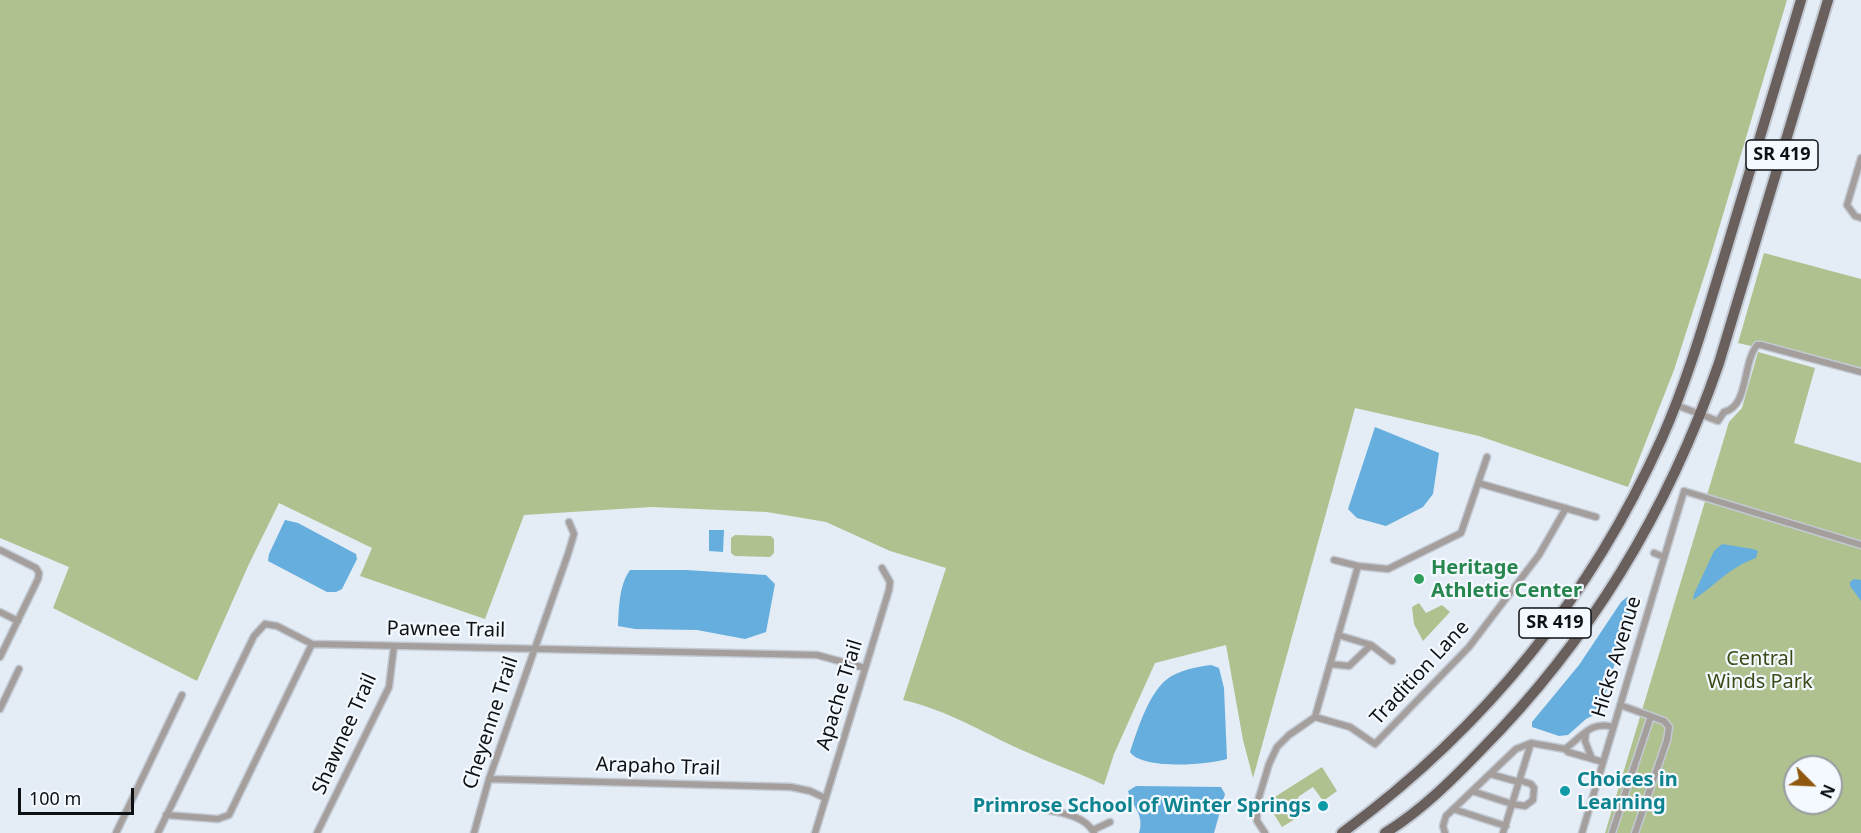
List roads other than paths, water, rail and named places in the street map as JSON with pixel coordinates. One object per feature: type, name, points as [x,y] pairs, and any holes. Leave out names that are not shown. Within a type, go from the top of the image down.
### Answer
[{"type":"main road","name":"SR 419","points":[[1342,833],[1430,763],[1474,719],[1535,649],[1583,583],[1619,525],[1676,405],[1702,328],[1801,0]]},
{"type":"main road","name":"SR 419","points":[[1385,833],[1424,804],[1471,761],[1516,714],[1563,657],[1606,596],[1646,533],[1675,475],[1701,414],[1737,309],[1828,0]]},
{"type":"street","points":[[1861,158],[1847,205],[1855,216],[1861,218]]},
{"type":"street","points":[[1676,405],[1718,421],[1724,412],[1736,405],[1742,392],[1751,355],[1757,345],[1861,372]]},
{"type":"street","points":[[1334,560],[1358,566],[1388,569],[1461,533],[1487,457]]},
{"type":"street","points":[[1478,483],[1596,517]]},
{"type":"street","name":"Hicks Avenue","points":[[1582,833],[1684,490],[1861,545]]},
{"type":"street","name":"Tradition Lane","points":[[1315,717],[1350,727],[1375,744],[1470,647],[1539,555],[1566,508]]},
{"type":"street","name":"Cheyenne Trail","points":[[474,833],[489,779],[574,534],[569,522]]},
{"type":"street","points":[[0,550],[36,568],[39,573],[0,657]]},
{"type":"street","points":[[1654,553],[1664,557]]},
{"type":"street","points":[[1265,833],[1257,821],[1257,804],[1269,764],[1277,747],[1288,735],[1315,717],[1358,566]]},
{"type":"street","name":"Apache Trail","points":[[815,833],[890,590],[890,582],[882,568]]},
{"type":"street","points":[[0,612],[18,621]]},
{"type":"street","name":"Pawnee Trail","points":[[158,833],[254,636],[265,624],[277,626],[312,644],[817,655],[865,668]]},
{"type":"street","points":[[1338,634],[1371,645],[1392,661]]},
{"type":"street","points":[[166,815],[218,819],[230,816],[312,644]]},
{"type":"street","points":[[1330,664],[1349,666],[1371,645]]},
{"type":"street","name":"Shawnee Trail","points":[[317,833],[389,687],[394,646]]},
{"type":"street","points":[[0,709],[19,669]]},
{"type":"street","points":[[116,833],[182,695]]},
{"type":"street","points":[[1620,705],[1667,723],[1669,732],[1635,833]]},
{"type":"street","points":[[1612,833],[1651,716]]},
{"type":"street","points":[[1565,749],[1595,725],[1603,723],[1613,727]]},
{"type":"street","points":[[1587,732],[1585,741],[1592,759]]},
{"type":"street","points":[[1445,833],[1444,820],[1453,809],[1516,748],[1531,743],[1565,749],[1568,752],[1603,762]]},
{"type":"street","points":[[1503,833],[1531,743]]},
{"type":"street","points":[[1472,791],[1512,804],[1529,805],[1535,794],[1531,784],[1490,774]]},
{"type":"street","name":"Arapaho Trail","points":[[489,779],[791,787],[810,791],[825,798]]},
{"type":"street","points":[[1036,808],[1077,818],[1088,824],[1093,831],[1110,822]]},
{"type":"street","points":[[1453,809],[1506,826]]},
{"type":"water","points":[[1375,427],[1439,453],[1433,494],[1423,507],[1386,526],[1357,518],[1348,509]]},
{"type":"water","points":[[285,520],[298,523],[356,554],[357,559],[342,589],[327,592],[268,561]]},
{"type":"water","points":[[709,530],[724,530],[723,552],[709,551]]},
{"type":"water","points":[[1722,544],[1758,551],[1756,558],[1730,572],[1693,600],[1714,551]]},
{"type":"water","points":[[630,570],[686,570],[766,575],[775,584],[766,632],[745,639],[697,630],[635,629],[618,626],[622,590]]},
{"type":"water","points":[[1854,579],[1861,580],[1861,601],[1850,586],[1850,582]]},
{"type":"water","points":[[1627,597],[1633,599],[1633,604],[1600,712],[1586,719],[1568,735],[1559,736],[1532,727],[1532,722],[1579,665],[1621,602]]},
{"type":"water","points":[[1211,665],[1219,668],[1224,688],[1227,759],[1206,763],[1161,764],[1137,758],[1130,752],[1144,714],[1154,695],[1166,680],[1182,671]]},
{"type":"water","points":[[1136,786],[1221,787],[1225,794],[1214,833],[1139,833],[1139,815],[1128,791]]},
{"type":"place","name":"Heritage Athletic Center","points":[[1419,579]]},
{"type":"place","name":"Choices in Learning","points":[[1565,791]]},
{"type":"place","name":"Primrose School of Winter Springs","points":[[1323,806]]},
{"type":"park label","name":"Central Winds Park","points":[[1760,670]]}]
